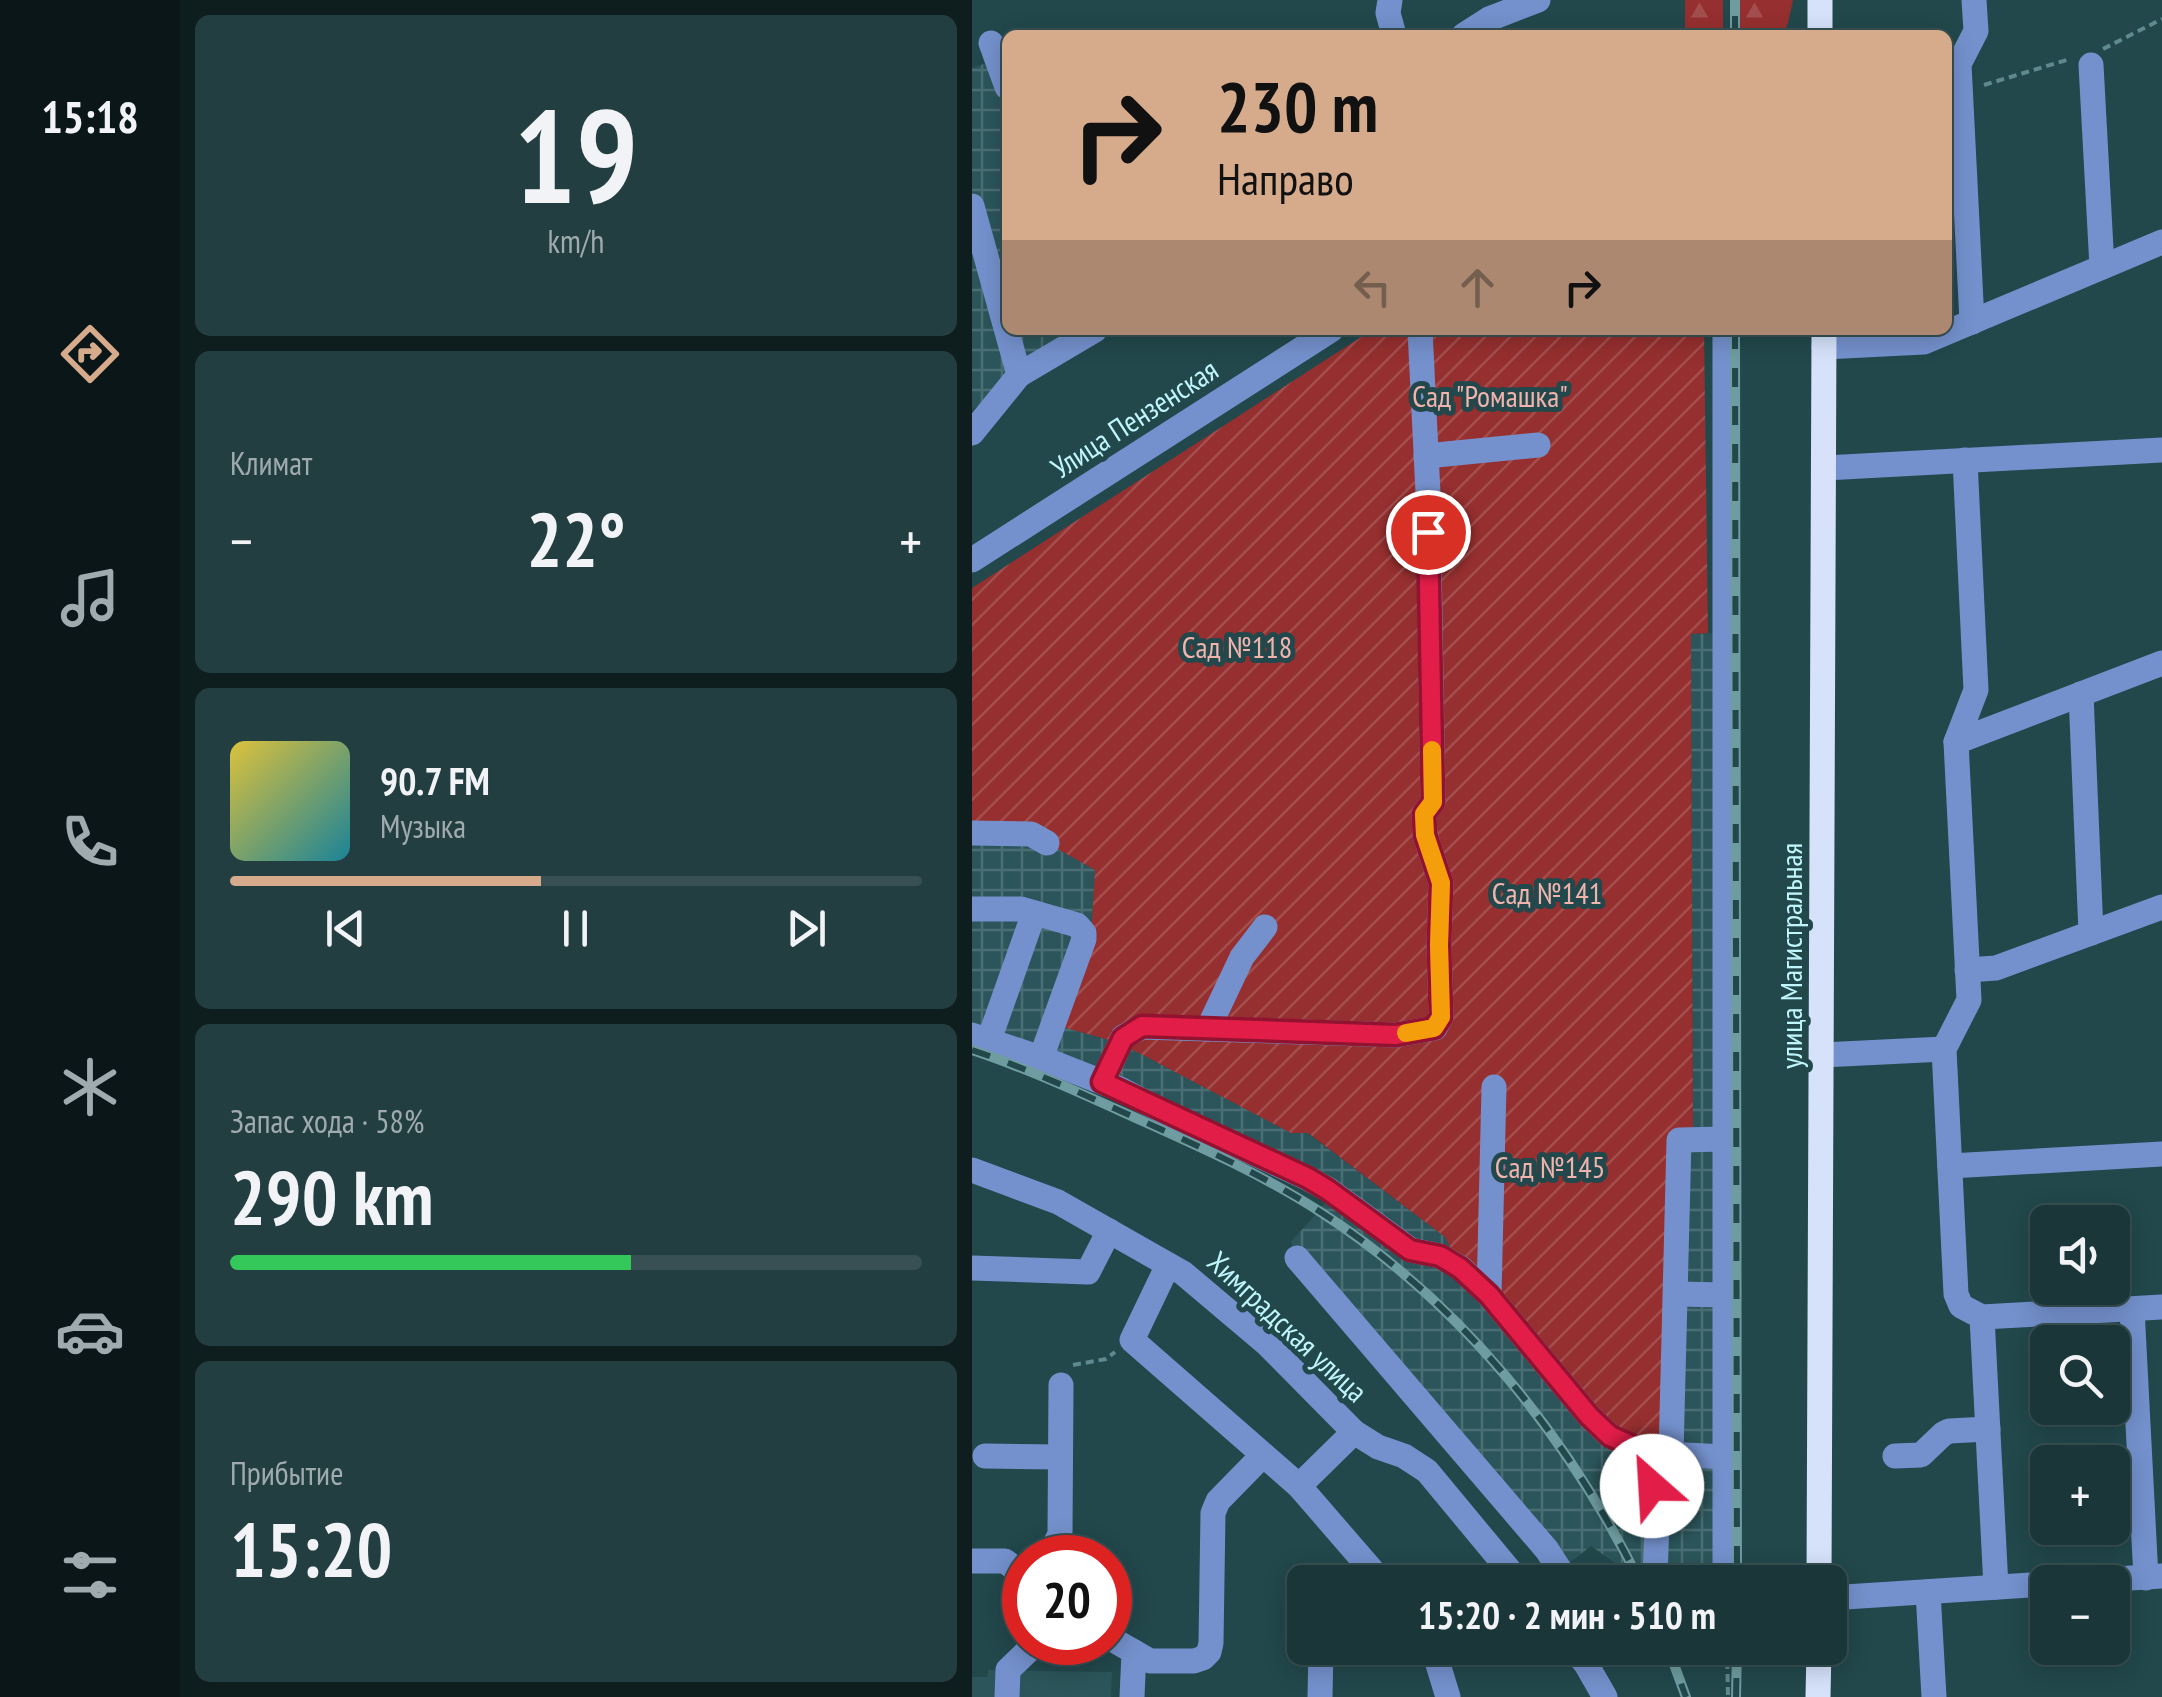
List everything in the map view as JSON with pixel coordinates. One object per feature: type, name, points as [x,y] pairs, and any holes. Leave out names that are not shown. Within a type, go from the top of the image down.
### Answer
[{"type":"main road","points":[[1820,0],[1820,30]]},
{"type":"main road","name":"улица Магистральная","points":[[1820,1565],[1824,338]]},
{"type":"main road","points":[[1818,1697],[1819,1665]]},
{"type":"street","points":[[1390,0],[1388,13],[1393,30]]},
{"type":"street","points":[[1472,30],[1538,0]]},
{"type":"street","points":[[1972,322],[1959,64],[1976,31],[1974,0]]},
{"type":"street","points":[[991,43],[1002,73]]},
{"type":"street","points":[[2085,59],[2102,267]]},
{"type":"street","points":[[972,206],[1002,313]]},
{"type":"street","points":[[1952,330],[2162,242]]},
{"type":"street","points":[[1008,335],[1019,374]]},
{"type":"street","points":[[972,433],[1019,374],[1086,335]]},
{"type":"street","name":"Улица Пензенская","points":[[972,560],[1323,335]]},
{"type":"street","points":[[1102,1082],[1123,1038],[1142,1026],[1396,1035],[1434,1028],[1441,1017],[1441,883],[1425,835],[1424,814],[1433,802],[1420,335]]},
{"type":"street","points":[[1725,335],[1726,1565]]},
{"type":"street","points":[[1824,338],[1924,342],[1941,335]]},
{"type":"street","points":[[1426,456],[1538,445]]},
{"type":"street","points":[[1825,468],[2162,450]]},
{"type":"street","points":[[1965,460],[1976,690],[1956,742],[1969,1000],[1944,1049],[1958,1300],[1982,1317],[2162,1308]]},
{"type":"street","points":[[1956,742],[2162,663]]},
{"type":"street","points":[[2080,694],[2090,933]]},
{"type":"street","points":[[972,833],[1031,834],[1047,843]]},
{"type":"street","points":[[1967,970],[1996,968],[2162,907]]},
{"type":"street","points":[[973,912],[1021,909],[1078,925],[1084,933],[1041,1058]]},
{"type":"street","points":[[1034,912],[980,1038],[1102,1082],[1308,1178],[1410,1250],[1440,1256],[1460,1268],[1489,1295],[1610,1436],[1659,1453],[1725,1458]]},
{"type":"street","points":[[1208,1030],[1242,957],[1264,927]]},
{"type":"street","points":[[1822,1056],[1944,1049]]},
{"type":"street","points":[[1489,1295],[1494,1087]]},
{"type":"street","points":[[1655,1565],[1659,1453],[1676,1294],[1679,1140],[1725,1139]]},
{"type":"street","points":[[1950,1166],[2162,1154]]},
{"type":"street","name":"Химградская улица","points":[[972,1170],[1058,1202],[1183,1273],[1266,1344],[1354,1432],[1427,1471],[1505,1565]]},
{"type":"street","points":[[972,1268],[1088,1272],[1109,1231]]},
{"type":"street","points":[[1297,1258],[1557,1565]]},
{"type":"street","points":[[1168,1265],[1132,1340],[1299,1486],[1367,1565]]},
{"type":"street","points":[[1676,1294],[1726,1295]]},
{"type":"street","points":[[2132,1309],[2154,1577]]},
{"type":"street","points":[[1982,1317],[1996,1587]]},
{"type":"street","points":[[1060,1535],[1061,1385]]},
{"type":"street","points":[[1896,1456],[1920,1455],[1949,1431],[1988,1429]]},
{"type":"street","points":[[1299,1486],[1354,1432]]},
{"type":"street","points":[[1132,1697],[1134,1652],[1150,1661],[1194,1661],[1209,1652],[1213,1513],[1218,1501],[1264,1455]]},
{"type":"street","points":[[985,1456],[1060,1457]]},
{"type":"street","points":[[972,1561],[1002,1564]]},
{"type":"street","points":[[1847,1597],[2030,1585]]},
{"type":"street","points":[[1928,1592],[1934,1697]]},
{"type":"street","points":[[1007,1697],[1008,1670],[1013,1665]]},
{"type":"street","points":[[1320,1697],[1321,1665]]},
{"type":"street","points":[[1438,1665],[1448,1697]]},
{"type":"street","points":[[1587,1665],[1605,1697]]},
{"type":"path","points":[[1960,92],[2085,59],[2162,19]]},
{"type":"path","points":[[1061,1385],[1068,1367],[1106,1359],[1132,1340]]},
{"type":"path","points":[[1727,1665],[1728,1697]]},
{"type":"shaded area","points":[[1002,58],[1002,335],[1098,335],[972,409],[972,68]]},
{"type":"shaded area","points":[[1725,633],[1725,1565],[1618,1565],[1591,1546],[1566,1565],[1556,1565],[1297,1258],[1291,1242],[1332,1196],[972,1028],[972,833],[1031,834],[1095,870],[1091,937],[1059,1026],[1109,1040],[1291,1133],[1307,1133],[1445,1237],[1461,1268],[1679,1140],[1693,1139],[1691,634]]},
{"type":"shaded area","points":[[988,1670],[1112,1672],[1111,1697],[972,1697],[972,1677],[987,1677]]},
{"type":"green space","points":[[1685,0],[1723,0],[1723,30],[1685,30]]},
{"type":"green space","points":[[1740,0],[1793,0],[1785,30],[1740,30]]},
{"type":"green space","points":[[1364,335],[1704,335],[1708,633],[1691,634],[1693,1139],[1680,1140],[1671,1454],[1610,1436],[1461,1268],[1445,1237],[1308,1133],[1291,1133],[1109,1040],[1059,1026],[1091,937],[1095,870],[1031,834],[972,833],[972,588]]},
{"type":"railway","points":[[1735,0],[1735,30]]},
{"type":"railway","points":[[1735,335],[1737,1565]]},
{"type":"railway","points":[[972,1050],[1060,1084],[1236,1165],[1301,1200],[1373,1249],[1420,1288],[1506,1376],[1579,1475],[1631,1565]]},
{"type":"railway","points":[[1674,1665],[1686,1697]]},
{"type":"railway","points":[[1736,1697],[1737,1665]]},
{"type":"slow traffic","points":[[1406,1033],[1434,1028],[1441,1017],[1441,883],[1425,835],[1424,814],[1433,802],[1432,750]]},
{"type":"route","points":[[1428,532],[1433,802],[1424,814],[1425,835],[1441,883],[1441,1017],[1434,1028],[1396,1035],[1142,1026],[1118,1044],[1102,1082],[1308,1178],[1410,1250],[1440,1256],[1460,1268],[1489,1295],[1589,1416],[1610,1436],[1646,1452],[1652,1486]]},
{"type":"park label","name":"Сад \"Ромашка\"","points":[[1490,395]]},
{"type":"park label","name":"Сад №118","points":[[1237,646]]},
{"type":"park label","name":"Сад №141","points":[[1547,892]]},
{"type":"park label","name":"Сад №145","points":[[1550,1166]]}]
